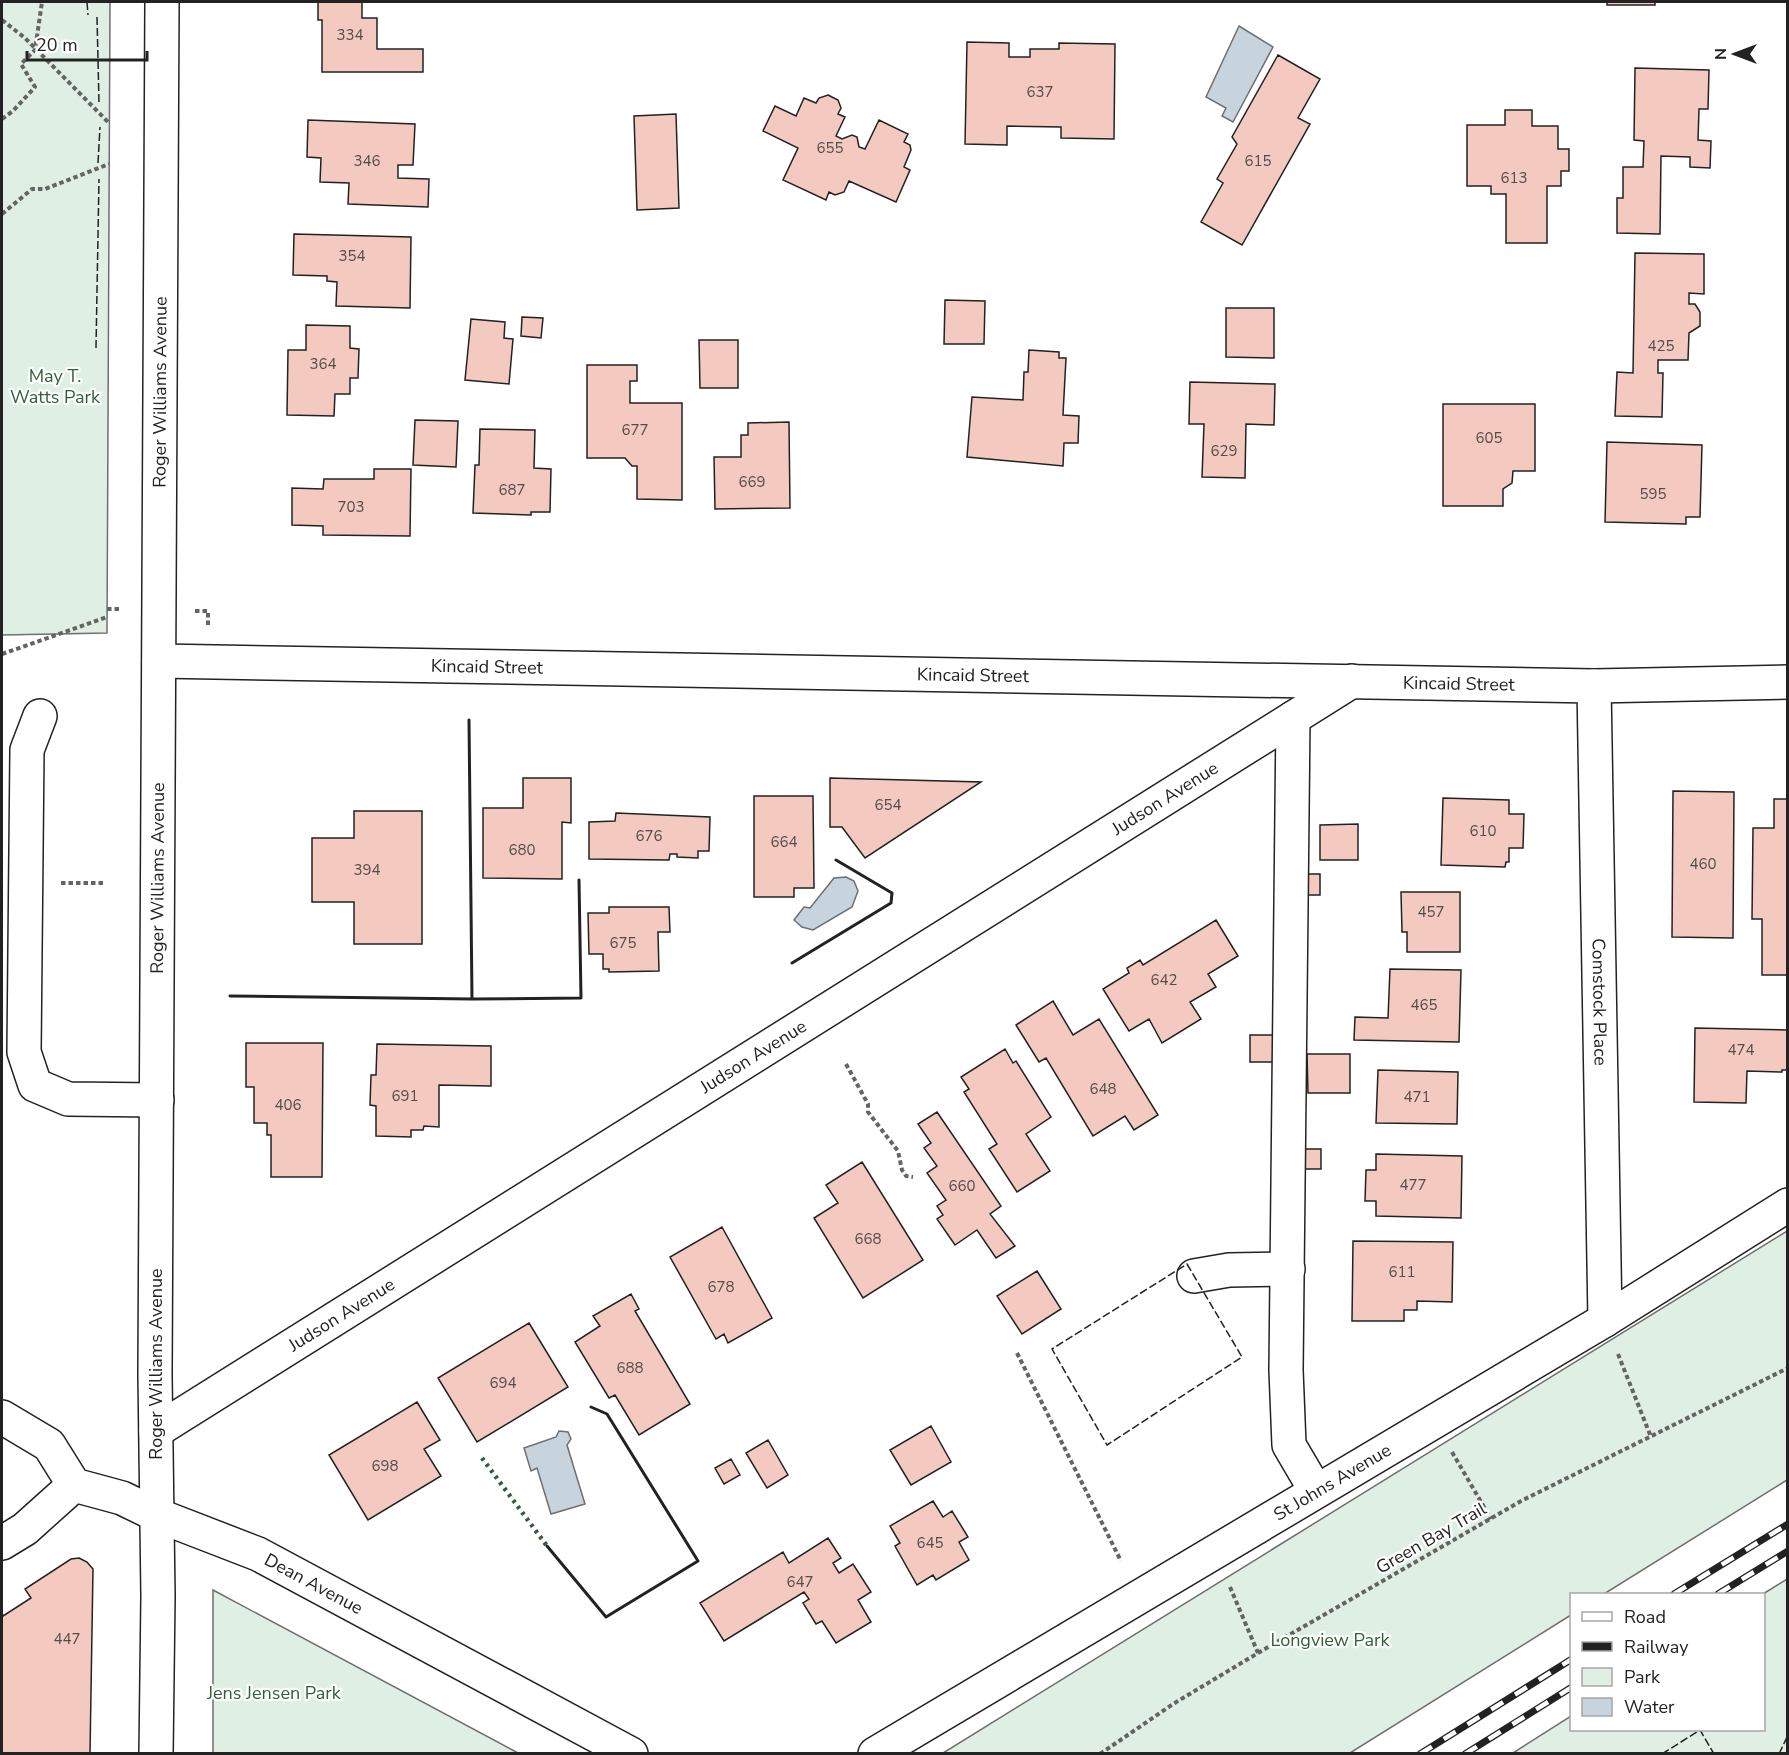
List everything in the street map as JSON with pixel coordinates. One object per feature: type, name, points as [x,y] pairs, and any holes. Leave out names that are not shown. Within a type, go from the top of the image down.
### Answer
[{"type":"street","name":"Roger Williams Avenue","points":[[156,1754],[156,1100],[162,2]]},
{"type":"street","name":"Kincaid Street","points":[[159,661],[1594,686],[1788,682]]},
{"type":"street","name":"Judson Avenue","points":[[156,1431],[1352,681]]},
{"type":"street","name":"Comstock Place","points":[[1594,686],[1605,1320]]},
{"type":"street","points":[[40,716],[27,750],[24,1052],[35,1085],[68,1098],[156,1100]]},
{"type":"street","points":[[1293,718],[1289,907],[1289,1445],[1316,1491]]},
{"type":"street","name":"St Johns Avenue","points":[[875,1754],[1605,1320],[1788,1205]]},
{"type":"street","points":[[1194,1276],[1229,1270],[1288,1269]]},
{"type":"street","points":[[2,1417],[49,1445],[74,1485],[25,1529],[2,1543]]},
{"type":"street","name":"Dean Avenue","points":[[74,1485],[122,1498],[156,1515],[258,1554],[631,1754]]},
{"type":"path","points":[[2,119],[13,111],[35,87],[21,64],[35,50],[42,2]]},
{"type":"path","points":[[2,20],[25,38],[109,123]]},
{"type":"path","points":[[2,214],[32,189],[45,189],[109,164]]},
{"type":"path","points":[[2,654],[107,616]]},
{"type":"path","points":[[846,1064],[868,1104],[868,1112],[898,1150],[902,1170],[906,1176],[914,1177]]},
{"type":"path","points":[[1605,1320],[1651,1437]]},
{"type":"path","points":[[1017,1353],[1121,1561]]},
{"type":"path","name":"Green Bay Trail","points":[[1100,1754],[1173,1704],[1491,1519],[1788,1368]]},
{"type":"path","points":[[1433,1421],[1491,1519]]},
{"type":"path","points":[[1215,1551],[1258,1653]]},
{"type":"green space","name":"May T. Watts Park","points":[[2,2],[110,2],[107,633],[2,635]]},
{"type":"green space","name":"Longview Park","points":[[1787,1231],[1787,1480],[1606,1593],[1570,1593],[1570,1616],[1350,1753],[943,1753]]},
{"type":"green space","points":[[1787,1579],[1787,1753],[1513,1753],[1570,1717],[1570,1731],[1765,1731],[1765,1593]]},
{"type":"green space","name":"Jens Jensen Park","points":[[213,1590],[518,1753],[213,1753]]},
{"type":"water","points":[[1239,26],[1273,47],[1233,122],[1222,116],[1226,108],[1206,97]]},
{"type":"water","points":[[846,877],[854,881],[858,891],[852,907],[813,930],[802,927],[794,920],[804,907],[810,908],[834,878]]},
{"type":"water","points":[[559,1431],[568,1432],[571,1439],[567,1445],[585,1504],[551,1514],[537,1468],[531,1471],[524,1448],[556,1437]]},
{"type":"building","points":[[318,2],[362,2],[362,18],[377,18],[377,49],[423,49],[423,72],[322,72],[322,20],[318,20]]},
{"type":"building","points":[[1607,2],[1655,2],[1655,5],[1607,5]]},
{"type":"building","points":[[967,42],[1009,43],[1009,57],[1030,57],[1030,49],[1059,49],[1059,43],[1115,44],[1114,139],[1061,138],[1061,127],[1007,126],[1007,145],[965,144]]},
{"type":"building","points":[[1278,55],[1320,79],[1298,118],[1310,124],[1242,245],[1201,222],[1223,183],[1217,179],[1237,144],[1232,137]]},
{"type":"building","points":[[1635,68],[1709,70],[1708,109],[1699,109],[1698,140],[1711,141],[1710,168],[1690,167],[1690,157],[1661,156],[1660,234],[1617,233],[1617,198],[1623,198],[1623,167],[1643,167],[1644,141],[1634,140]]},
{"type":"building","points":[[828,95],[838,100],[841,108],[838,114],[845,117],[836,136],[842,139],[852,135],[857,137],[859,147],[865,149],[879,120],[908,134],[904,142],[910,145],[911,150],[904,167],[910,170],[896,202],[849,181],[844,192],[835,195],[829,192],[826,200],[783,180],[798,148],[763,131],[775,106],[796,116],[804,98],[816,103],[819,98]]},
{"type":"building","points":[[1505,110],[1532,110],[1532,126],[1558,126],[1558,149],[1569,149],[1569,171],[1561,171],[1561,186],[1547,186],[1547,243],[1506,243],[1506,194],[1491,194],[1491,186],[1467,186],[1467,125],[1505,125]]},
{"type":"building","points":[[676,114],[679,208],[637,210],[634,116]]},
{"type":"building","points":[[308,120],[415,124],[413,165],[398,165],[398,178],[429,179],[428,207],[348,204],[349,183],[320,182],[321,158],[307,157]]},
{"type":"building","points":[[294,234],[411,237],[410,308],[336,306],[337,282],[327,281],[327,276],[293,275]]},
{"type":"building","points":[[1635,253],[1704,254],[1704,294],[1689,293],[1689,304],[1695,304],[1700,312],[1700,326],[1689,333],[1688,360],[1658,360],[1658,373],[1663,373],[1662,417],[1615,416],[1617,372],[1633,373]]},
{"type":"building","points":[[945,300],[985,301],[984,344],[944,344]]},
{"type":"building","points":[[1226,308],[1274,308],[1274,358],[1226,357]]},
{"type":"building","points":[[522,317],[543,318],[541,338],[521,336]]},
{"type":"building","points":[[471,319],[505,322],[504,338],[513,339],[509,384],[465,380]]},
{"type":"building","points":[[306,325],[350,326],[350,348],[359,349],[358,378],[350,378],[350,394],[335,394],[334,416],[287,415],[288,350],[306,350]]},
{"type":"building","points":[[699,340],[738,340],[738,388],[700,388]]},
{"type":"building","points":[[1029,350],[1059,352],[1059,358],[1066,358],[1063,415],[1079,416],[1078,443],[1064,443],[1063,466],[967,457],[972,397],[1023,400],[1024,372],[1028,372]]},
{"type":"building","points":[[587,365],[637,365],[637,381],[630,381],[630,403],[682,403],[682,500],[637,499],[637,466],[632,466],[625,458],[587,458]]},
{"type":"building","points":[[1190,382],[1275,384],[1274,425],[1246,424],[1245,478],[1202,477],[1204,424],[1189,424]]},
{"type":"building","points":[[1443,404],[1535,404],[1535,471],[1513,471],[1512,483],[1503,489],[1503,506],[1443,506]]},
{"type":"building","points":[[415,420],[458,421],[456,467],[413,465]]},
{"type":"building","points":[[789,422],[790,508],[715,509],[714,457],[741,457],[741,435],[748,435],[748,423]]},
{"type":"building","points":[[480,429],[535,430],[534,468],[551,469],[550,512],[531,512],[531,515],[473,513],[475,465],[479,465]]},
{"type":"building","points":[[1607,442],[1702,445],[1700,517],[1686,517],[1686,524],[1605,522]]},
{"type":"building","points":[[374,469],[411,469],[410,536],[323,535],[323,526],[292,525],[292,488],[323,489],[324,479],[374,479]]},
{"type":"building","points":[[523,778],[571,778],[571,823],[562,822],[562,879],[483,878],[483,808],[523,808]]},
{"type":"building","points":[[830,778],[981,782],[865,858],[842,827],[830,827]]},
{"type":"building","points":[[1673,791],[1734,792],[1733,938],[1672,937]]},
{"type":"building","points":[[754,796],[813,796],[814,888],[794,888],[794,897],[754,897]]},
{"type":"building","points":[[1443,798],[1509,800],[1509,814],[1524,814],[1523,848],[1509,848],[1509,862],[1506,862],[1505,867],[1441,865]]},
{"type":"building","points":[[1774,799],[1788,799],[1788,975],[1762,975],[1762,919],[1752,919],[1753,828],[1774,828]]},
{"type":"building","points":[[354,811],[422,811],[422,944],[354,944],[354,902],[312,902],[312,838],[354,838]]},
{"type":"building","points":[[616,813],[710,817],[709,851],[698,851],[698,858],[677,857],[677,854],[670,854],[669,860],[589,859],[589,822],[615,821]]},
{"type":"building","points":[[1358,824],[1358,860],[1320,860],[1320,825]]},
{"type":"building","points":[[1304,874],[1320,874],[1320,895],[1304,895]]},
{"type":"building","points":[[1401,892],[1460,892],[1460,952],[1407,952],[1407,932],[1402,932]]},
{"type":"building","points":[[609,907],[669,907],[670,932],[658,932],[659,971],[609,972],[609,969],[603,969],[603,954],[589,954],[588,913],[609,913]]},
{"type":"building","points":[[1216,920],[1238,956],[1208,974],[1216,987],[1190,1002],[1201,1019],[1162,1043],[1149,1019],[1129,1031],[1103,989],[1129,973],[1127,968],[1140,960],[1143,965]]},
{"type":"building","points":[[1390,969],[1461,970],[1459,1042],[1354,1040],[1355,1017],[1388,1018]]},
{"type":"building","points":[[1053,1001],[1073,1035],[1099,1019],[1158,1115],[1134,1130],[1125,1116],[1093,1136],[1046,1058],[1039,1062],[1016,1025]]},
{"type":"building","points":[[1695,1028],[1788,1030],[1788,1070],[1782,1070],[1782,1072],[1747,1071],[1746,1103],[1694,1102]]},
{"type":"building","points":[[1250,1035],[1273,1035],[1273,1062],[1250,1062]]},
{"type":"building","points":[[246,1043],[323,1043],[322,1177],[271,1177],[271,1135],[267,1135],[267,1123],[254,1123],[254,1087],[246,1087]]},
{"type":"building","points":[[377,1044],[491,1046],[491,1086],[439,1085],[439,1127],[424,1126],[423,1130],[411,1130],[411,1137],[376,1136],[376,1106],[370,1105],[371,1075],[376,1075]]},
{"type":"building","points":[[1005,1049],[1013,1063],[1016,1061],[1051,1117],[1026,1134],[1050,1171],[1017,1192],[989,1149],[997,1144],[964,1092],[969,1089],[961,1077]]},
{"type":"building","points":[[1307,1054],[1350,1054],[1350,1093],[1308,1093]]},
{"type":"building","points":[[1378,1070],[1458,1072],[1457,1124],[1376,1123]]},
{"type":"building","points":[[937,1112],[1001,1206],[990,1214],[1015,1246],[996,1258],[977,1230],[955,1245],[937,1219],[943,1215],[937,1206],[946,1200],[927,1173],[937,1166],[924,1148],[931,1143],[918,1124]]},
{"type":"building","points":[[1305,1149],[1321,1149],[1321,1169],[1305,1169]]},
{"type":"building","points":[[1376,1154],[1462,1156],[1461,1218],[1376,1216],[1376,1201],[1365,1201],[1366,1170],[1376,1170]]},
{"type":"building","points":[[862,1162],[923,1260],[863,1298],[814,1218],[838,1203],[826,1185]]},
{"type":"building","points":[[722,1227],[772,1318],[728,1343],[724,1334],[716,1339],[670,1257]]},
{"type":"building","points":[[1353,1241],[1453,1242],[1452,1302],[1417,1301],[1417,1310],[1404,1310],[1404,1321],[1352,1321]]},
{"type":"building","points":[[1037,1271],[1061,1309],[1022,1334],[997,1296]]},
{"type":"building","points":[[631,1294],[639,1309],[635,1311],[690,1404],[639,1435],[615,1395],[609,1398],[575,1342],[600,1326],[593,1316]]},
{"type":"building","points":[[529,1323],[568,1387],[477,1442],[438,1378]]},
{"type":"building","points":[[417,1402],[440,1440],[424,1449],[441,1476],[368,1520],[329,1455]]},
{"type":"building","points":[[931,1426],[951,1462],[911,1485],[890,1450]]},
{"type":"building","points":[[768,1440],[788,1475],[767,1488],[746,1453]]},
{"type":"building","points":[[731,1459],[740,1475],[724,1484],[715,1468]]},
{"type":"building","points":[[933,1501],[943,1517],[952,1511],[968,1537],[959,1542],[969,1560],[936,1580],[933,1575],[917,1585],[895,1546],[900,1543],[890,1526]]},
{"type":"building","points":[[828,1538],[841,1558],[833,1563],[839,1573],[853,1564],[871,1592],[858,1600],[871,1622],[836,1643],[822,1621],[816,1624],[803,1603],[809,1599],[804,1592],[724,1641],[700,1603],[783,1552],[789,1563]]},
{"type":"building","points":[[79,1558],[93,1569],[90,1754],[2,1754],[2,1613],[3,1616],[31,1598],[25,1589],[71,1559]]},
{"type":"railway","points":[[1676,1593],[1788,1524]]},
{"type":"railway","points":[[1720,1593],[1788,1551]]},
{"type":"railway","points":[[1420,1754],[1570,1660]]},
{"type":"railway","points":[[1465,1754],[1570,1688]]},
{"type":"hedge","points":[[482,1458],[547,1546]]},
{"type":"fence","points":[[87,2],[88,15]]},
{"type":"fence","points":[[97,17],[99,103]]},
{"type":"fence","points":[[98,163],[100,127]]},
{"type":"fence","points":[[96,348],[99,179]]},
{"type":"fence","points":[[1187,1264],[1242,1357],[1107,1445],[1052,1349],[1187,1264]]},
{"type":"fence","points":[[1662,1754],[1698,1731]]},
{"type":"fence","points":[[1701,1731],[1714,1754]]},
{"type":"fence","points":[[1779,1754],[1788,1735]]},
{"type":"wall","points":[[230,996],[472,999],[469,720]]},
{"type":"wall","points":[[792,963],[891,903],[892,893],[836,860]]},
{"type":"wall","points":[[472,999],[581,998],[579,880]]},
{"type":"wall","points":[[547,1546],[606,1617],[698,1561],[607,1414],[591,1407]]}]
